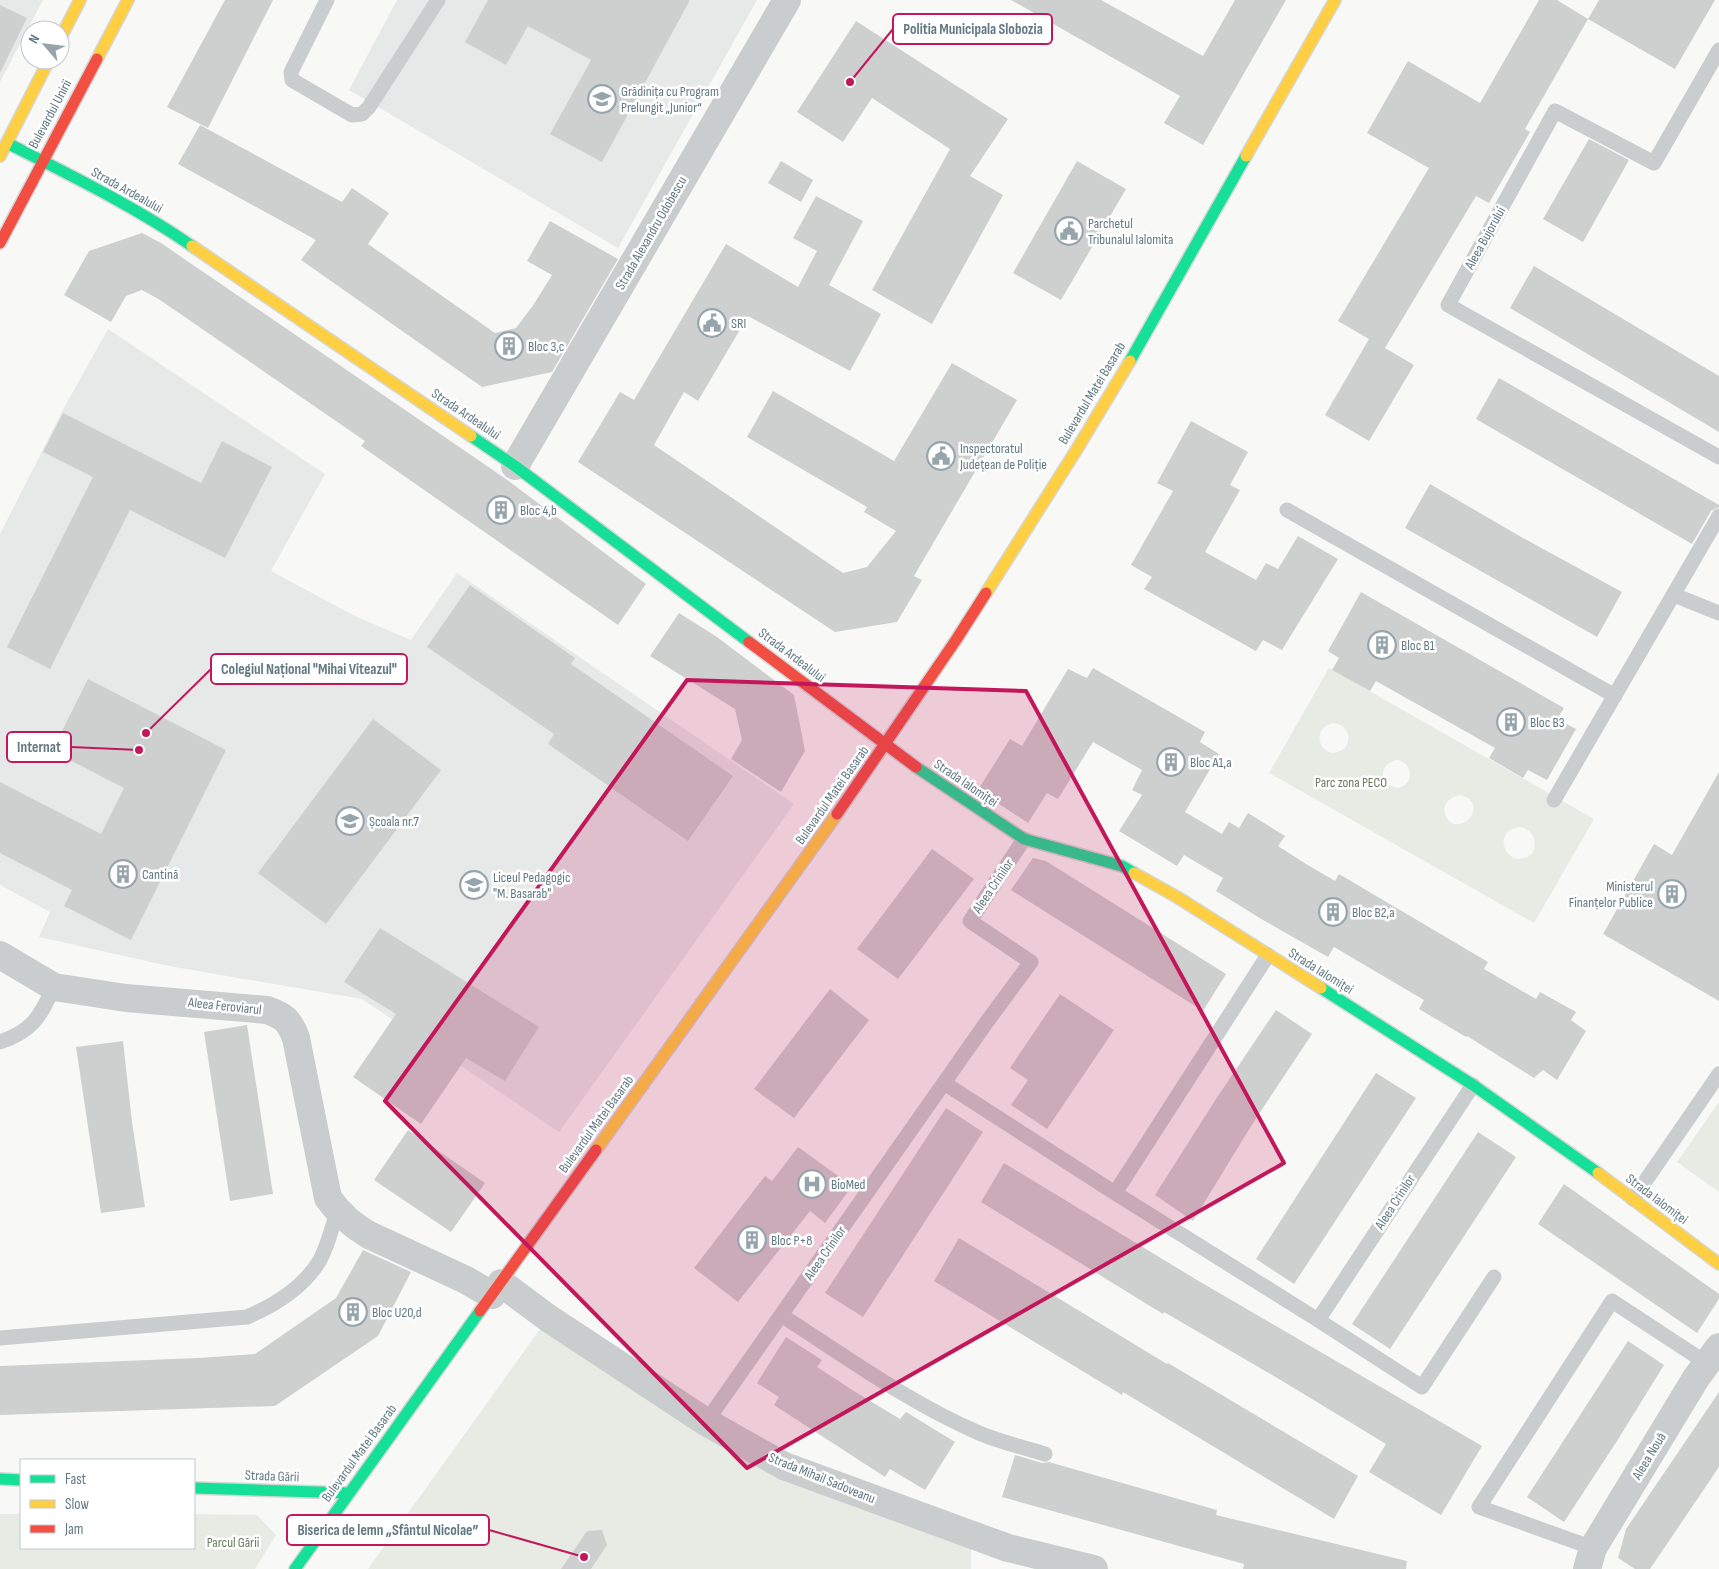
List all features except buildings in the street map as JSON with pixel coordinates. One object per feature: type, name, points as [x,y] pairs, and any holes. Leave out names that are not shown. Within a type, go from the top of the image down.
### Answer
[{"type":"street","points":[[70,20],[80,0]]},
{"type":"street","name":"Bulevardul Unirii","points":[[0,243],[128,0]]},
{"type":"street","name":"Strada Alexandru Odobescu","points":[[515,466],[787,0]]},
{"type":"street","name":"Bulevardul Matei Basarab","points":[[295,1569],[885,744],[961,631],[1077,449],[1131,359],[1335,0]]},
{"type":"street","name":"Bulevardul Unirii","points":[[0,156],[44,70]]},
{"type":"street","name":"Strada Ardealului","points":[[7,143],[114,198],[169,230],[515,466],[885,744]]},
{"type":"street","name":"Strada Ialomiței","points":[[885,744],[934,780],[1024,839],[1122,866],[1177,897],[1472,1085],[1634,1199],[1719,1264]]},
{"type":"street","name":"Aleea Feroviarul","points":[[0,955],[54,986],[126,998],[267,1010],[280,1014],[290,1024],[296,1038],[328,1198],[337,1212],[370,1235],[466,1280],[496,1289]]},
{"type":"street","name":"Strada Mihail Sadoveanu","points":[[496,1289],[548,1318],[706,1422],[784,1466],[1008,1548],[1094,1569]]},
{"type":"street","name":"Aleea Nouă","points":[[1590,1558],[1696,1378],[1713,1356]]},
{"type":"street","points":[[0,1479],[20,1480]]},
{"type":"street","name":"Strada Gării","points":[[195,1488],[348,1493]]},
{"type":"lane","points":[[327,0],[291,72],[292,80],[352,115],[362,114],[369,107],[438,0]]},
{"type":"lane","name":"Aleea Bujorului","points":[[1719,50],[1654,163],[1555,111],[1448,305],[1719,457]]},
{"type":"lane","points":[[1288,510],[1615,696]]},
{"type":"lane","points":[[1554,800],[1719,516]]},
{"type":"lane","points":[[1674,595],[1719,613]]},
{"type":"lane","name":"Aleea Crinilor","points":[[706,1422],[1031,962],[970,921],[1024,839]]},
{"type":"lane","points":[[1115,1193],[1268,955]]},
{"type":"lane","points":[[0,1042],[15,1037],[34,1024],[54,986]]},
{"type":"lane","points":[[1634,1199],[1719,1074]]},
{"type":"lane","points":[[944,1084],[1422,1387],[1494,1277]]},
{"type":"lane","name":"Aleea Crinilor","points":[[1318,1320],[1472,1085]]},
{"type":"lane","points":[[0,1338],[247,1317],[267,1308],[287,1295],[305,1279],[319,1261],[328,1241],[337,1212]]},
{"type":"lane","points":[[1590,1558],[1479,1507],[1612,1301],[1713,1356]]},
{"type":"lane","points":[[781,1315],[908,1396],[947,1418],[981,1434],[1045,1454]]},
{"type":"highlighted area","points":[[687,680],[1026,691],[1284,1163],[747,1468],[385,1101]]},
{"type":"shaded area","points":[[0,0],[43,0],[33,20],[20,20],[20,44],[0,82]]},
{"type":"shaded area","points":[[397,0],[757,0],[618,248],[349,90]]},
{"type":"shaded area","points":[[108,329],[325,474],[271,571],[355,616],[411,640],[457,573],[794,804],[559,1132],[362,999],[169,966],[39,937],[50,912],[0,885],[0,534],[65,406]]},
{"type":"green space","name":"Parc zona PECO","points":[[1329,668],[1594,819],[1534,923],[1269,773]],"holes":[[[1334,723],[1343,726],[1348,736],[1345,748],[1337,752],[1330,752],[1324,749],[1320,737],[1321,731],[1326,726]],[[1398,760],[1403,762],[1409,770],[1410,774],[1407,783],[1398,788],[1391,786],[1384,779],[1384,769],[1391,762]],[[1461,795],[1470,800],[1474,806],[1473,813],[1469,819],[1463,823],[1456,824],[1450,822],[1444,810],[1446,803]],[[1519,827],[1531,833],[1535,845],[1532,854],[1523,858],[1509,855],[1505,850],[1504,843],[1505,836],[1510,830]]]},
{"type":"green space","points":[[1719,1102],[1719,1192],[1677,1162]]},
{"type":"green space","points":[[548,1318],[706,1422],[971,1535],[971,1569],[368,1569]]},
{"type":"green space","name":"Parcul Gării","points":[[0,1514],[20,1514],[20,1549],[195,1549],[195,1514],[257,1515],[276,1535],[255,1569],[0,1569]]},
{"type":"traffic: fast","points":[[7,143],[125,204],[192,246]]},
{"type":"traffic: fast","points":[[1130,361],[1246,156]]},
{"type":"traffic: fast","points":[[471,436],[515,466],[749,642]]},
{"type":"traffic: fast","points":[[916,767],[1024,839],[1122,866],[1134,873]]},
{"type":"traffic: fast","points":[[1321,988],[1473,1085],[1598,1173]]},
{"type":"traffic: fast","points":[[295,1569],[480,1311]]},
{"type":"traffic: fast","points":[[0,1479],[20,1480]]},
{"type":"traffic: fast","points":[[195,1488],[348,1493]]},
{"type":"traffic: slow","points":[[70,20],[80,0]]},
{"type":"traffic: slow","points":[[97,59],[128,0]]},
{"type":"traffic: slow","points":[[1246,156],[1335,0]]},
{"type":"traffic: slow","points":[[0,156],[44,70]]},
{"type":"traffic: slow","points":[[192,246],[471,436]]},
{"type":"traffic: slow","points":[[986,593],[1130,361]]},
{"type":"traffic: slow","points":[[596,1150],[837,814]]},
{"type":"traffic: slow","points":[[1134,873],[1177,897],[1321,988]]},
{"type":"traffic: slow","points":[[1598,1173],[1719,1264]]},
{"type":"traffic: jam","points":[[0,243],[97,59]]},
{"type":"traffic: jam","points":[[837,814],[986,593]]},
{"type":"traffic: jam","points":[[749,642],[916,767]]},
{"type":"traffic: jam","points":[[480,1311],[596,1150]]},
{"type":"place","name":"Politia Municipala Slobozia","points":[[850,82]]},
{"type":"place","name":"Grădinița cu Program Prelungit „Junior“","points":[[602,99]]},
{"type":"place","name":"Parchetul Tribunalul Ialomita","points":[[1069,231]]},
{"type":"place","name":"SRI","points":[[712,323]]},
{"type":"place","name":"Bloc 3,c","points":[[509,346]]},
{"type":"place","name":"Inspectoratul Județean de Poliție","points":[[941,456]]},
{"type":"place","name":"Bloc 4,b","points":[[501,510]]},
{"type":"place","name":"Bloc B1","points":[[1382,645]]},
{"type":"place","name":"Bloc B3","points":[[1511,722]]},
{"type":"place","name":"Colegiul Național \"Mihai Viteazul\"","points":[[146,733]]},
{"type":"place","name":"Internat","points":[[139,750]]},
{"type":"place","name":"Bloc A1,a","points":[[1171,762]]},
{"type":"place","name":"Școala nr.7","points":[[350,821]]},
{"type":"place","name":"Cantină","points":[[123,874]]},
{"type":"place","name":"Liceul Pedagogic \"M. Basarab\"","points":[[474,885]]},
{"type":"place","name":"Ministerul Finanțelor Publice","points":[[1672,894]]},
{"type":"place","name":"Bloc B2,a","points":[[1333,912]]},
{"type":"place","name":"BioMed","points":[[812,1184]]},
{"type":"place","name":"Bloc P+8","points":[[752,1240]]},
{"type":"place","name":"Bloc U20,d","points":[[353,1312]]},
{"type":"place","name":"Biserica de lemn „Sfântul Nicolae”","points":[[584,1557]]}]
